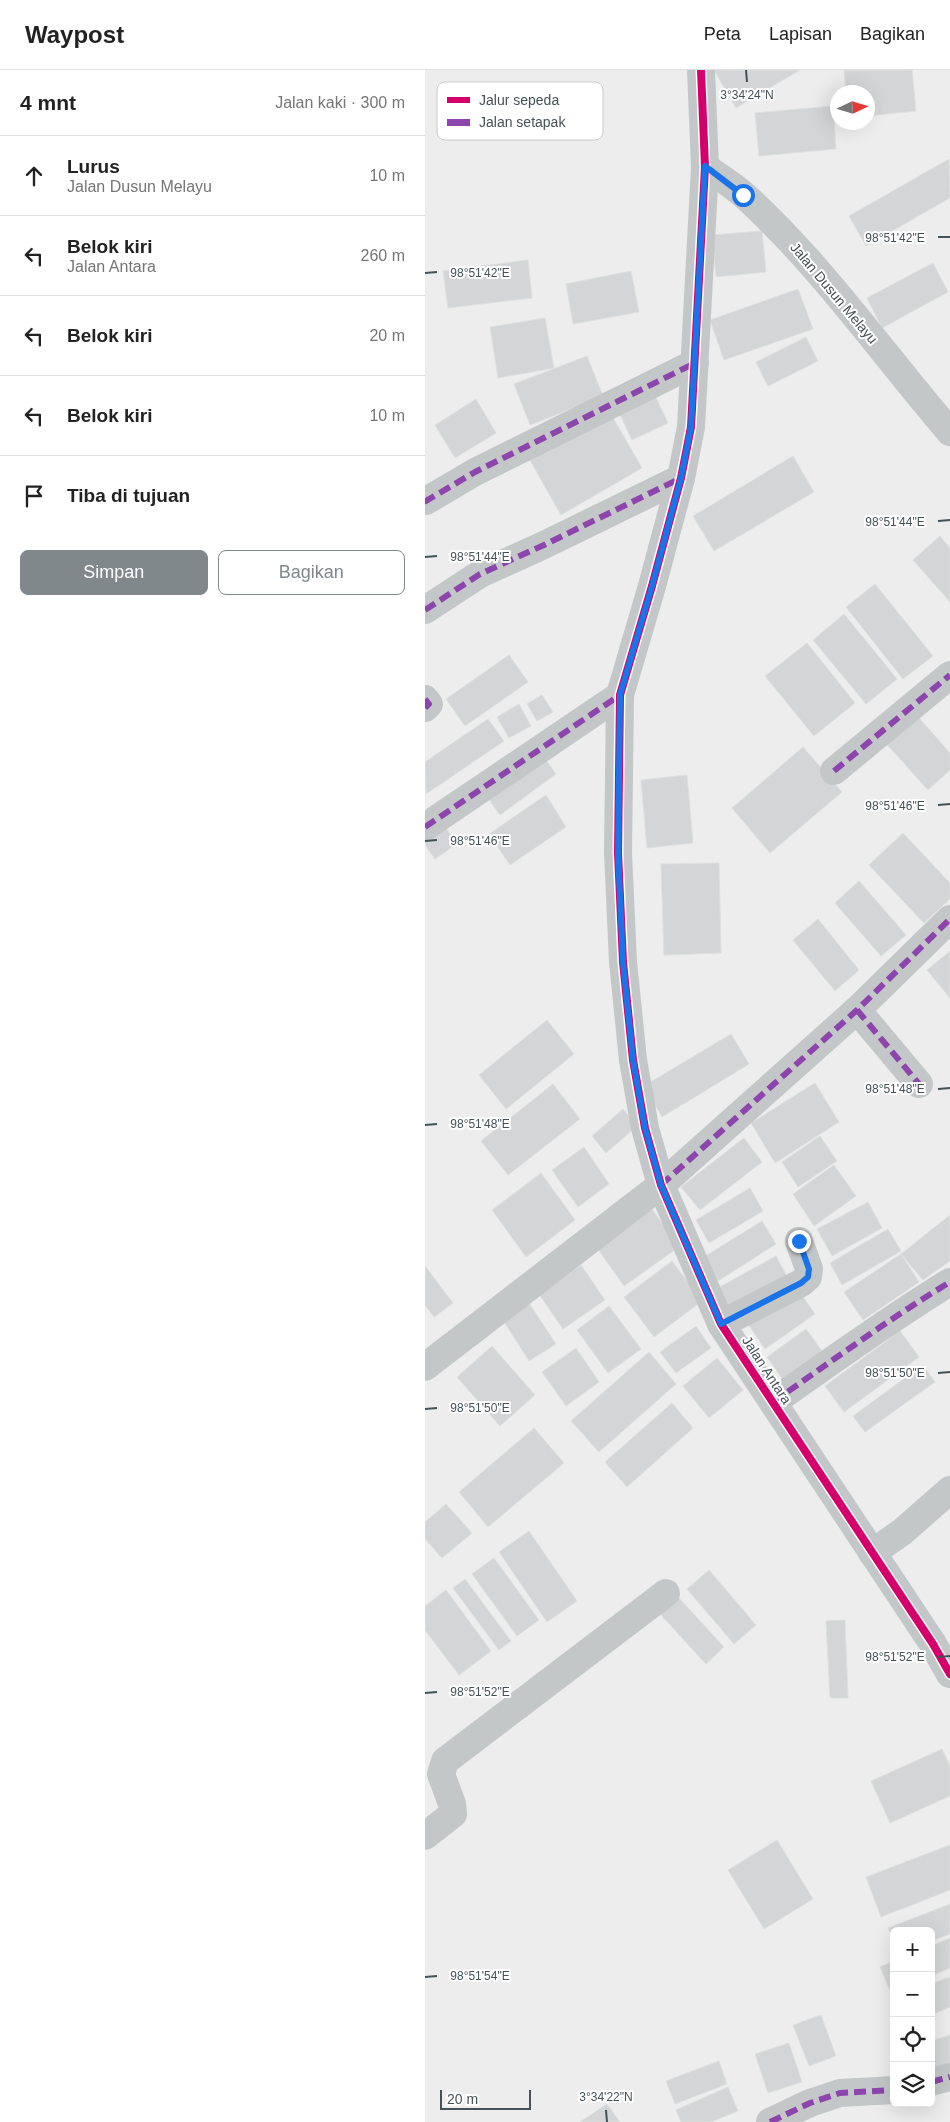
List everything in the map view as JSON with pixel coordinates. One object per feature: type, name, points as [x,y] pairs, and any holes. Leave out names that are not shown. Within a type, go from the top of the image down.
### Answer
[{"type":"street","name":"Jalan Antara","points":[[701,70],[705,166],[691,427],[681,478],[620,695],[618,853],[623,962],[633,1060],[645,1128],[661,1185],[721,1324],[933,1644],[950,1674]]},
{"type":"street","name":"Jalan Dusun Melayu","points":[[705,166],[743,195],[810,262],[950,432]]},
{"type":"street","points":[[425,501],[475,472],[695,364]]},
{"type":"street","points":[[425,610],[480,574],[545,545],[681,478]]},
{"type":"street","points":[[834,771],[950,675]]},
{"type":"street","points":[[425,827],[620,695]]},
{"type":"street","points":[[425,699],[429,704],[425,708]]},
{"type":"street","points":[[425,1367],[661,1185],[857,1010],[950,919]]},
{"type":"street","points":[[857,1010],[919,1084]]},
{"type":"street","points":[[721,1324],[801,1283],[808,1277],[809,1269],[799,1241]]},
{"type":"street","points":[[773,1402],[860,1342],[882,1324],[950,1282]]},
{"type":"street","points":[[872,1553],[902,1532],[950,1490]]},
{"type":"street","points":[[425,1836],[453,1814],[452,1804],[441,1774],[445,1761],[665,1593]]},
{"type":"street","points":[[935,2081],[950,2077]]},
{"type":"street","points":[[770,2122],[809,2103],[840,2093],[890,2090]]},
{"type":"building","points":[[714,70],[800,70],[736,108]]},
{"type":"building","points":[[844,70],[912,70],[916,111],[875,115],[875,85],[845,85]]},
{"type":"building","points":[[830,106],[830,130],[835,130],[836,149],[759,156],[755,113]]},
{"type":"building","points":[[949,159],[950,198],[866,246],[849,216]]},
{"type":"building","points":[[762,231],[766,272],[716,277],[712,235]]},
{"type":"building","points":[[528,260],[532,298],[448,308],[443,271]]},
{"type":"building","points":[[933,263],[948,292],[882,328],[867,298]]},
{"type":"building","points":[[631,271],[639,312],[573,324],[566,284]]},
{"type":"building","points":[[798,289],[813,329],[724,360],[710,320]]},
{"type":"building","points":[[545,318],[554,368],[498,378],[490,327]]},
{"type":"building","points":[[806,337],[818,361],[768,386],[756,362]]},
{"type":"building","points":[[587,356],[603,396],[530,425],[514,384]]},
{"type":"building","points":[[652,389],[668,423],[632,440],[616,406]]},
{"type":"building","points":[[476,399],[496,433],[455,458],[435,425]]},
{"type":"building","points":[[608,409],[642,468],[561,515],[527,455]]},
{"type":"building","points":[[793,456],[814,492],[714,551],[693,516]]},
{"type":"building","points":[[940,536],[950,548],[950,602],[913,560]]},
{"type":"building","points":[[875,584],[933,656],[903,679],[846,607]]},
{"type":"building","points":[[844,614],[897,679],[866,704],[813,640]]},
{"type":"building","points":[[807,643],[855,703],[814,736],[765,676]]},
{"type":"building","points":[[509,655],[528,682],[465,726],[446,699]]},
{"type":"building","points":[[542,695],[553,712],[537,721],[527,704]]},
{"type":"building","points":[[519,704],[531,726],[509,738],[497,717]]},
{"type":"building","points":[[913,711],[950,753],[950,770],[928,790],[882,739]]},
{"type":"building","points":[[488,719],[504,741],[426,794],[425,762]]},
{"type":"building","points":[[803,747],[842,792],[770,853],[732,808]]},
{"type":"building","points":[[541,753],[556,774],[500,815],[485,794]]},
{"type":"building","points":[[687,775],[693,843],[647,848],[641,780]]},
{"type":"building","points":[[546,795],[566,827],[510,865],[489,834]]},
{"type":"building","points":[[439,818],[457,844],[435,859],[425,845],[425,828]]},
{"type":"building","points":[[903,833],[950,883],[950,899],[924,923],[869,865]]},
{"type":"building","points":[[719,863],[721,953],[664,955],[661,864]]},
{"type":"building","points":[[859,881],[906,935],[881,956],[835,903]]},
{"type":"building","points":[[818,919],[859,970],[835,991],[793,940]]},
{"type":"building","points":[[950,951],[950,998],[927,970]]},
{"type":"building","points":[[547,1020],[574,1054],[506,1109],[479,1075]]},
{"type":"building","points":[[731,1034],[749,1064],[662,1117],[644,1086]]},
{"type":"building","points":[[815,1083],[839,1122],[775,1163],[751,1123]]},
{"type":"building","points":[[553,1084],[580,1119],[508,1175],[481,1141]]},
{"type":"building","points":[[623,1109],[637,1126],[606,1153],[592,1136]]},
{"type":"building","points":[[820,1136],[837,1161],[798,1187],[782,1162]]},
{"type":"building","points":[[744,1138],[762,1162],[700,1210],[681,1187]]},
{"type":"building","points":[[584,1147],[609,1184],[578,1207],[552,1170]]},
{"type":"building","points":[[834,1165],[856,1196],[814,1226],[793,1194]]},
{"type":"building","points":[[541,1173],[575,1220],[526,1257],[492,1210]]},
{"type":"building","points":[[750,1188],[763,1211],[709,1243],[696,1220]]},
{"type":"building","points":[[868,1202],[882,1228],[832,1256],[817,1229]]},
{"type":"building","points":[[652,1209],[679,1247],[624,1286],[597,1248]]},
{"type":"building","points":[[950,1215],[950,1261],[923,1280],[901,1254]]},
{"type":"building","points":[[762,1221],[776,1244],[718,1281],[704,1257]]},
{"type":"building","points":[[888,1229],[901,1251],[842,1285],[830,1263]]},
{"type":"building","points":[[901,1254],[919,1282],[863,1320],[844,1292]]},
{"type":"building","points":[[776,1256],[788,1278],[728,1311],[716,1289]]},
{"type":"building","points":[[672,1261],[702,1301],[654,1337],[624,1297]]},
{"type":"building","points":[[581,1265],[605,1300],[563,1329],[539,1294]]},
{"type":"building","points":[[425,1266],[453,1303],[434,1317],[425,1305]]},
{"type":"building","points":[[796,1287],[815,1314],[765,1349],[747,1323]]},
{"type":"building","points":[[525,1297],[556,1344],[529,1361],[499,1314]]},
{"type":"building","points":[[609,1306],[641,1349],[608,1373],[577,1330]]},
{"type":"building","points":[[696,1326],[711,1348],[676,1373],[660,1352]]},
{"type":"building","points":[[806,1329],[822,1351],[783,1380],[767,1357]]},
{"type":"building","points":[[900,1331],[919,1357],[844,1412],[825,1386]]},
{"type":"building","points":[[492,1346],[535,1395],[500,1426],[457,1377]]},
{"type":"building","points":[[576,1348],[599,1382],[566,1406],[542,1372]]},
{"type":"building","points":[[649,1352],[676,1384],[599,1452],[571,1421]]},
{"type":"building","points":[[717,1358],[743,1390],[709,1418],[683,1386]]},
{"type":"building","points":[[923,1365],[935,1382],[865,1432],[853,1416]]},
{"type":"building","points":[[672,1403],[693,1428],[627,1487],[605,1462]]},
{"type":"building","points":[[534,1428],[564,1463],[488,1527],[459,1492]]},
{"type":"building","points":[[446,1504],[472,1533],[442,1558],[425,1539],[425,1522]]},
{"type":"building","points":[[529,1531],[577,1601],[547,1622],[499,1552]]},
{"type":"building","points":[[494,1558],[539,1620],[517,1636],[472,1574]]},
{"type":"building","points":[[709,1570],[756,1625],[734,1644],[687,1589]]},
{"type":"building","points":[[465,1579],[511,1641],[499,1650],[453,1588]]},
{"type":"building","points":[[446,1590],[491,1651],[459,1675],[425,1630],[425,1606]]},
{"type":"building","points":[[678,1597],[724,1647],[706,1664],[660,1614]]},
{"type":"building","points":[[845,1620],[848,1698],[830,1698],[826,1621]]},
{"type":"building","points":[[942,1749],[950,1766],[950,1796],[890,1823],[871,1781]]},
{"type":"building","points":[[777,1840],[813,1899],[764,1929],[728,1870]]},
{"type":"building","points":[[950,1845],[950,1890],[881,1917],[866,1877]]},
{"type":"building","points":[[950,1904],[950,1934],[935,1940],[935,1927],[891,1927]]},
{"type":"building","points":[[950,1938],[950,1968],[935,1974],[935,1972],[935,1944]]},
{"type":"building","points":[[890,1963],[890,1991],[880,1967]]},
{"type":"building","points":[[950,1977],[950,2007],[935,2013],[935,1983]]},
{"type":"building","points":[[821,2015],[836,2056],[809,2066],[793,2025]]},
{"type":"building","points":[[950,2035],[950,2070],[935,2074],[935,2062],[935,2040]]},
{"type":"building","points":[[789,2043],[802,2082],[768,2093],[755,2054]]},
{"type":"building","points":[[719,2061],[727,2084],[675,2104],[666,2081]]},
{"type":"building","points":[[728,2087],[738,2111],[711,2122],[681,2122],[676,2110]]},
{"type":"building","points":[[607,2104],[620,2122],[580,2122]]},
{"type":"marked path","points":[[425,499],[426,501],[475,472],[695,363]]},
{"type":"marked path","points":[[425,610],[480,574],[681,478]]},
{"type":"marked path","points":[[834,771],[950,675]]},
{"type":"marked path","points":[[425,827],[620,695]]},
{"type":"marked path","points":[[425,699],[429,704],[425,708]]},
{"type":"marked path","points":[[661,1185],[857,1010],[950,919]]},
{"type":"marked path","points":[[857,1010],[919,1084]]},
{"type":"marked path","points":[[773,1402],[883,1325],[950,1282]]},
{"type":"marked path","points":[[935,2081],[950,2077]]},
{"type":"marked path","points":[[770,2122],[810,2103],[840,2093],[890,2090]]},
{"type":"cycle path","points":[[701,70],[705,167],[691,427],[681,478],[620,695],[618,853],[623,962],[633,1060],[645,1128],[661,1185],[721,1324],[933,1644],[950,1674]]},
{"type":"route","points":[[743,195],[705,166],[691,427],[681,478],[620,695],[618,853],[623,962],[633,1060],[645,1128],[661,1185],[721,1324],[801,1283],[808,1277],[809,1269],[799,1241]]}]
